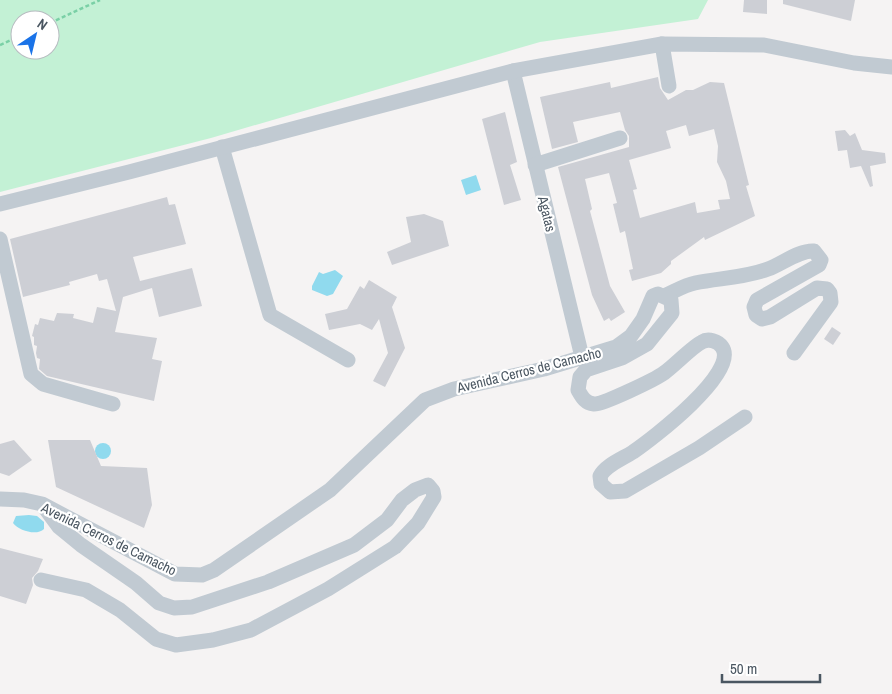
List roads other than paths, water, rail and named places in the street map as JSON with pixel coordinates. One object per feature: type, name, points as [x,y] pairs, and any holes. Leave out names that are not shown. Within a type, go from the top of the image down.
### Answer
[{"type":"street","points":[[0,204],[512,71],[662,44],[764,45],[854,62],[892,67]]},
{"type":"street","points":[[662,44],[669,86]]},
{"type":"street","name":"Agatas","points":[[512,71],[582,357]]},
{"type":"street","points":[[535,165],[620,138]]},
{"type":"street","points":[[222,147],[270,315],[348,360]]},
{"type":"street","points":[[0,239],[31,374],[43,384],[113,404]]},
{"type":"street","points":[[666,295],[693,283],[717,281],[760,272],[780,265],[803,252],[814,252],[821,260],[819,265],[757,300],[754,306],[756,315],[762,318],[770,317],[817,288],[826,289],[830,293],[831,302],[794,353]]},
{"type":"street","name":"Avenida Cerros de Camacho","points":[[0,499],[24,500],[42,504],[175,574],[202,575],[214,570],[330,490],[425,400],[454,388],[544,369],[616,347],[631,336],[643,318],[653,296],[658,294],[666,295],[671,300],[672,313],[647,344],[622,358],[586,370],[580,377],[578,390],[584,401],[595,404],[608,402],[662,375],[701,342],[716,341],[722,346],[725,353],[724,361],[705,390],[678,418],[633,452],[603,471],[600,476],[601,484],[610,492],[625,491],[699,448],[745,417]]},
{"type":"street","points":[[40,580],[86,590],[120,610],[156,639],[176,646],[213,640],[251,630],[328,589],[395,547],[418,524],[434,497],[433,491],[428,486],[422,486],[402,500],[387,520],[354,545],[268,582],[192,607],[174,608],[159,603],[136,583],[81,545],[59,527],[42,504]]},
{"type":"water","points":[[476,175],[481,190],[466,195],[461,180]]},
{"type":"water","points":[[335,270],[343,276],[333,294],[327,296],[312,290],[319,272],[323,274]]},
{"type":"water","points":[[100,443],[106,443],[111,448],[109,457],[100,459],[95,454],[95,448]]},
{"type":"water","points":[[16,516],[37,516],[44,522],[44,529],[37,532],[28,532],[13,523]]}]
